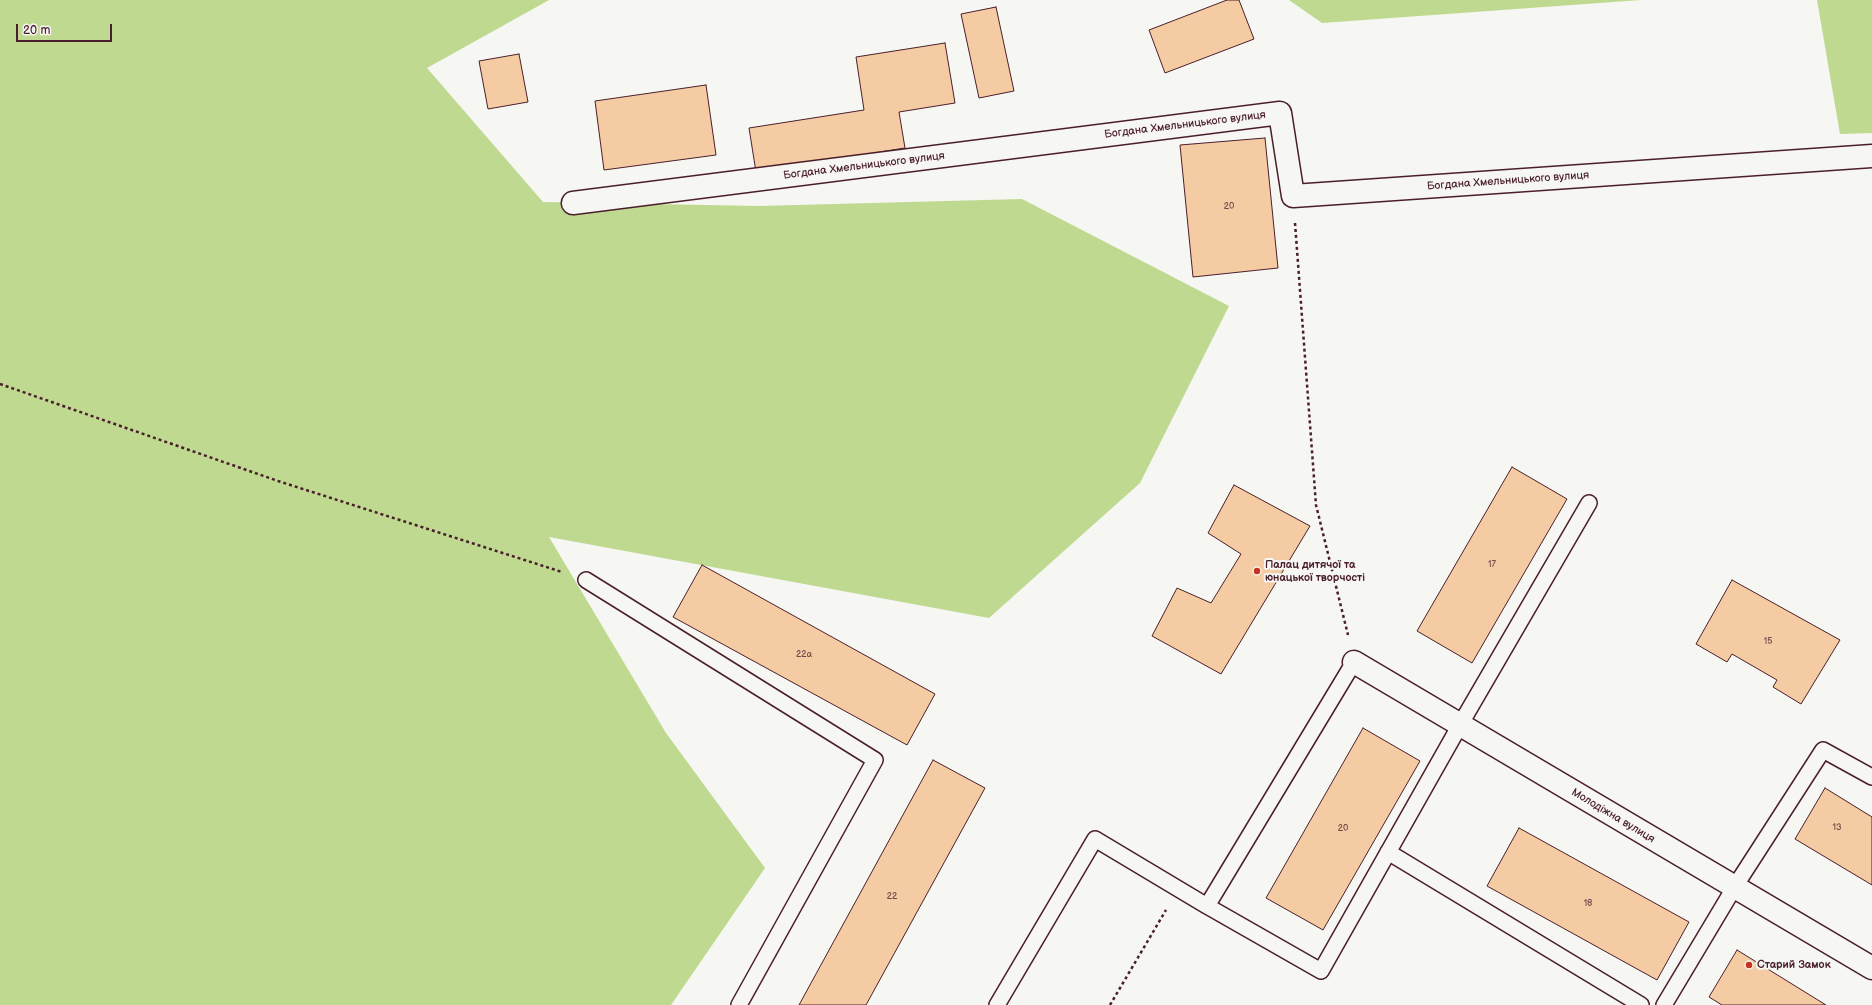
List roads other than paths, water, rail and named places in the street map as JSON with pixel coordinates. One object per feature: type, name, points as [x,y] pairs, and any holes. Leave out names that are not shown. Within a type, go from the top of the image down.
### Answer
[{"type":"street","name":"Богдана Хмельницького вулиця","points":[[573,203],[1280,113],[1293,196],[1872,156]]},
{"type":"street","name":"Молодіжна вулиця","points":[[1354,662],[1734,888],[1872,968]]},
{"type":"lane","points":[[997,1005],[1095,840],[1321,971],[1460,725],[1589,503]]},
{"type":"lane","points":[[586,580],[875,760],[739,1005]]},
{"type":"lane","points":[[1207,906],[1354,662]]},
{"type":"lane","points":[[1664,1005],[1734,888],[1823,750],[1872,777]]},
{"type":"lane","points":[[1388,852],[1641,1005]]},
{"type":"place","name":"Палац дитячої та юнацької творчості","points":[[1257,571]]},
{"type":"place","name":"Старий Замок","points":[[1749,965]]}]
